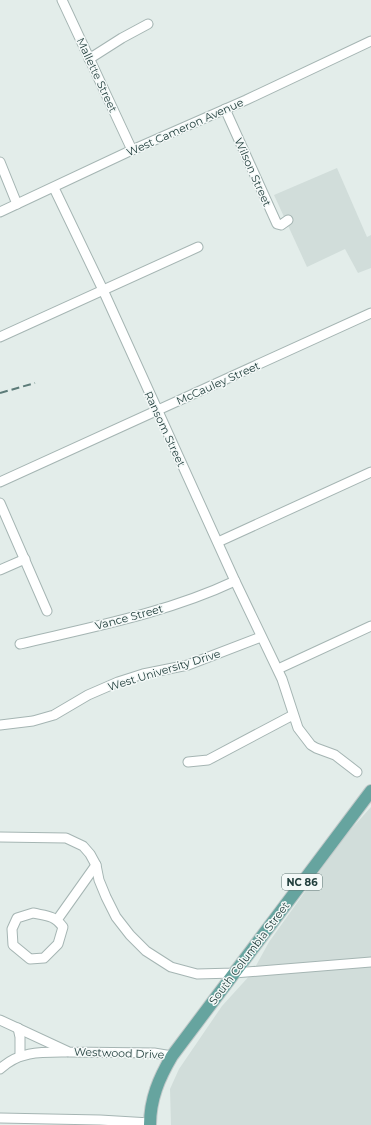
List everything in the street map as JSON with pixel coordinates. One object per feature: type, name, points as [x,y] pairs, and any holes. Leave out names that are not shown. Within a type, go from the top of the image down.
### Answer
[{"type":"main road","name":"South Columbia Street","points":[[150,1124],[151,1107],[158,1082],[172,1056],[371,791]]},
{"type":"street","name":"Mallette Street","points":[[62,0],[132,150]]},
{"type":"street","points":[[89,59],[122,38],[148,24]]},
{"type":"street","name":"West Cameron Avenue","points":[[0,212],[371,41]]},
{"type":"street","name":"Wilson Street","points":[[225,109],[277,224],[281,225],[288,220]]},
{"type":"street","points":[[0,162],[17,204]]},
{"type":"street","name":"Ransom Street","points":[[54,188],[103,290],[261,637],[278,669],[289,697],[293,716],[301,734],[311,745],[335,755],[357,772]]},
{"type":"street","points":[[0,337],[198,247]]},
{"type":"street","name":"McCauley Street","points":[[0,482],[371,313]]},
{"type":"street","points":[[218,542],[371,472]]},
{"type":"street","points":[[0,503],[48,611]]},
{"type":"street","points":[[0,570],[25,559]]},
{"type":"street","name":"Vance Street","points":[[20,644],[162,609],[211,592],[235,581]]},
{"type":"street","points":[[278,669],[371,626]]},
{"type":"street","name":"West University Drive","points":[[0,725],[33,721],[54,715],[88,695],[118,682],[143,674],[188,665],[261,637]]},
{"type":"street","points":[[188,762],[208,760],[293,716]]},
{"type":"street","points":[[0,837],[66,838],[83,846],[90,854],[96,865],[99,880],[116,917],[146,952],[171,967],[197,974],[234,973],[371,962]]},
{"type":"street","points":[[57,920],[96,865]]},
{"type":"street","points":[[33,913],[50,916],[57,920],[63,927],[58,944],[44,958],[30,959],[13,945],[12,928],[17,918],[33,913]]},
{"type":"street","name":"Westwood Drive","points":[[0,1020],[69,1052],[154,1053],[172,1056]]},
{"type":"street","points":[[18,1028],[20,1056]]},
{"type":"street","points":[[0,1069],[12,1059],[20,1056],[40,1052],[69,1052]]},
{"type":"street","points":[[0,1118],[100,1120],[150,1124]]},
{"type":"shaded area","points":[[337,168],[367,237],[371,235],[371,268],[358,273],[345,249],[307,267],[274,195]]},
{"type":"shaded area","points":[[371,807],[371,1125],[171,1125],[170,1089],[179,1069],[222,1006],[252,973],[269,942],[344,837]]},
{"type":"railway","points":[[0,393],[35,383]]}]
